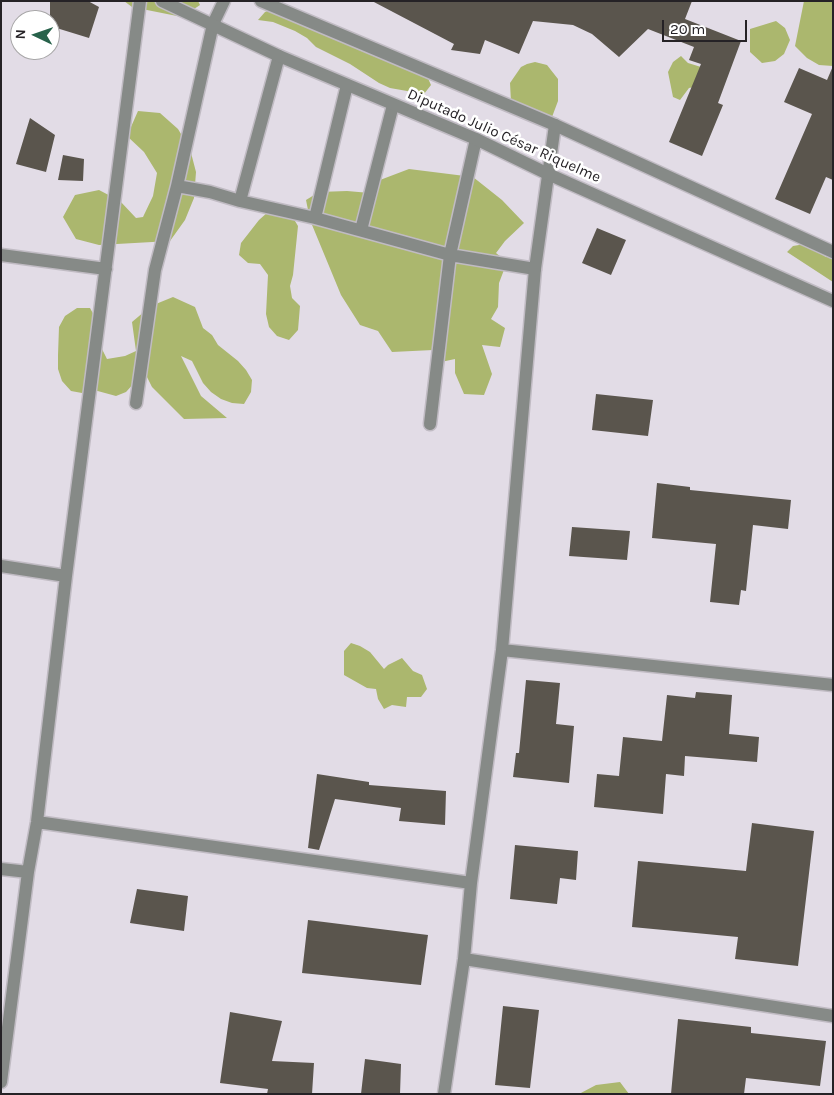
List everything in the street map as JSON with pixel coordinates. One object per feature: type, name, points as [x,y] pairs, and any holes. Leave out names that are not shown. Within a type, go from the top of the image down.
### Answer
[{"type":"street","points":[[1,1082],[28,872],[38,822],[66,576],[140,1]]},
{"type":"street","name":"Diputado Julio César Riquelme","points":[[162,1],[279,56],[476,139],[548,174],[833,301]]},
{"type":"street","points":[[136,403],[155,270],[177,186],[214,24],[224,1]]},
{"type":"street","name":"Diputado Julio César Riquelme","points":[[261,1],[555,125],[833,252]]},
{"type":"street","points":[[240,200],[279,56]]},
{"type":"street","points":[[315,218],[347,85]]},
{"type":"street","points":[[361,230],[393,105]]},
{"type":"street","points":[[444,1094],[464,959],[471,883],[502,650],[535,269],[555,125]]},
{"type":"street","points":[[430,424],[450,255],[476,139]]},
{"type":"street","points":[[177,186],[210,192],[315,218],[450,255],[535,269]]},
{"type":"street","points":[[1,254],[106,269]]},
{"type":"street","points":[[1,566],[66,576]]},
{"type":"street","points":[[502,650],[833,685]]},
{"type":"street","points":[[38,822],[471,883]]},
{"type":"street","points":[[1,868],[28,872]]},
{"type":"street","points":[[464,959],[833,1016]]},
{"type":"green space","points":[[124,1],[198,1],[200,5],[182,17],[132,7]]},
{"type":"green space","points":[[804,1],[833,1],[833,66],[819,65],[807,58],[795,46]]},
{"type":"green space","points":[[277,7],[426,74],[431,85],[424,94],[390,88],[350,64],[316,47],[307,38],[295,31],[273,22],[258,20],[265,12]]},
{"type":"green space","points":[[776,21],[785,28],[790,40],[784,54],[775,61],[762,63],[750,52],[750,29]]},
{"type":"green space","points":[[681,56],[688,63],[701,67],[694,87],[689,88],[680,100],[673,97],[668,72],[673,62]]},
{"type":"green space","points":[[535,62],[547,65],[558,79],[558,101],[552,117],[536,120],[511,102],[510,83],[521,67]]},
{"type":"green space","points":[[138,111],[160,113],[178,129],[190,149],[196,172],[194,198],[185,220],[170,241],[99,245],[76,239],[63,217],[75,195],[99,190],[120,201],[136,218],[143,217],[153,196],[157,173],[144,152],[127,136]]},
{"type":"green space","points":[[409,169],[473,177],[502,200],[524,223],[505,241],[496,253],[507,262],[499,283],[498,307],[491,319],[505,328],[500,347],[482,345],[492,374],[484,395],[464,394],[455,373],[455,359],[441,362],[433,350],[392,352],[378,331],[360,325],[341,295],[310,220],[306,200],[319,192],[347,191],[370,193],[380,180]]},
{"type":"green space","points":[[268,212],[292,216],[298,226],[293,275],[290,286],[292,298],[300,306],[298,330],[289,340],[277,336],[269,327],[266,314],[268,275],[260,264],[248,263],[239,255],[241,243],[259,220]]},
{"type":"green space","points":[[805,244],[826,257],[833,257],[833,282],[787,252],[793,246]]},
{"type":"green space","points":[[173,297],[195,307],[203,328],[212,335],[218,345],[238,361],[252,380],[251,392],[244,404],[232,403],[221,399],[211,392],[203,383],[192,361],[181,356],[201,396],[227,418],[184,419],[152,387],[146,375],[136,381],[126,392],[116,396],[94,390],[82,393],[71,391],[62,381],[58,369],[59,327],[65,316],[77,308],[90,308],[96,319],[102,349],[107,359],[125,356],[136,351],[132,322],[151,306]]},
{"type":"green space","points":[[351,643],[370,652],[384,669],[402,658],[413,671],[422,675],[427,689],[421,697],[407,697],[406,707],[392,705],[384,709],[378,699],[376,689],[367,688],[344,675],[344,651]]},
{"type":"green space","points":[[620,1082],[629,1094],[579,1094],[596,1085]]},
{"type":"building","points":[[50,1],[88,1],[99,7],[89,38],[60,29],[60,10],[50,10]]},
{"type":"building","points":[[372,1],[692,1],[685,19],[741,41],[718,103],[723,105],[702,156],[669,142],[701,64],[689,60],[694,47],[648,29],[619,57],[592,34],[573,25],[533,21],[519,54],[485,40],[480,54],[451,50],[454,44]]},
{"type":"building","points":[[833,66],[833,180],[826,177],[810,214],[775,199],[812,114],[784,102],[799,68],[827,80]]},
{"type":"building","points":[[30,118],[55,135],[46,172],[16,164]]},
{"type":"building","points":[[63,155],[84,159],[83,181],[58,180]]},
{"type":"building","points":[[597,228],[626,240],[611,275],[582,263]]},
{"type":"building","points":[[596,394],[653,400],[648,436],[592,430]]},
{"type":"building","points":[[657,483],[690,487],[690,490],[791,500],[788,529],[753,525],[746,591],[741,590],[739,605],[710,602],[716,544],[652,538]]},
{"type":"building","points":[[572,527],[630,531],[627,560],[569,556]]},
{"type":"building","points":[[526,680],[560,683],[556,724],[574,726],[569,783],[513,777],[516,753],[519,753]]},
{"type":"building","points":[[696,692],[732,695],[729,734],[759,737],[757,762],[685,756],[684,776],[666,774],[663,814],[594,807],[597,774],[619,776],[623,737],[662,741],[667,695],[695,698]]},
{"type":"building","points":[[317,774],[369,782],[369,785],[446,791],[445,825],[399,821],[401,808],[335,799],[319,850],[308,848]]},
{"type":"building","points":[[752,823],[814,831],[798,966],[735,959],[738,937],[632,927],[638,861],[746,871]]},
{"type":"building","points":[[515,845],[578,851],[576,880],[560,878],[557,904],[510,899]]},
{"type":"building","points":[[137,889],[188,896],[184,931],[130,923]]},
{"type":"building","points":[[308,920],[428,935],[421,985],[302,973]]},
{"type":"building","points":[[503,1006],[539,1010],[530,1088],[495,1085]]},
{"type":"building","points":[[230,1012],[282,1021],[272,1061],[314,1063],[312,1094],[267,1094],[268,1089],[220,1083]]},
{"type":"building","points":[[678,1019],[751,1027],[751,1033],[826,1041],[820,1086],[746,1078],[744,1094],[671,1094]]},
{"type":"building","points":[[365,1059],[401,1064],[400,1094],[361,1094]]}]
